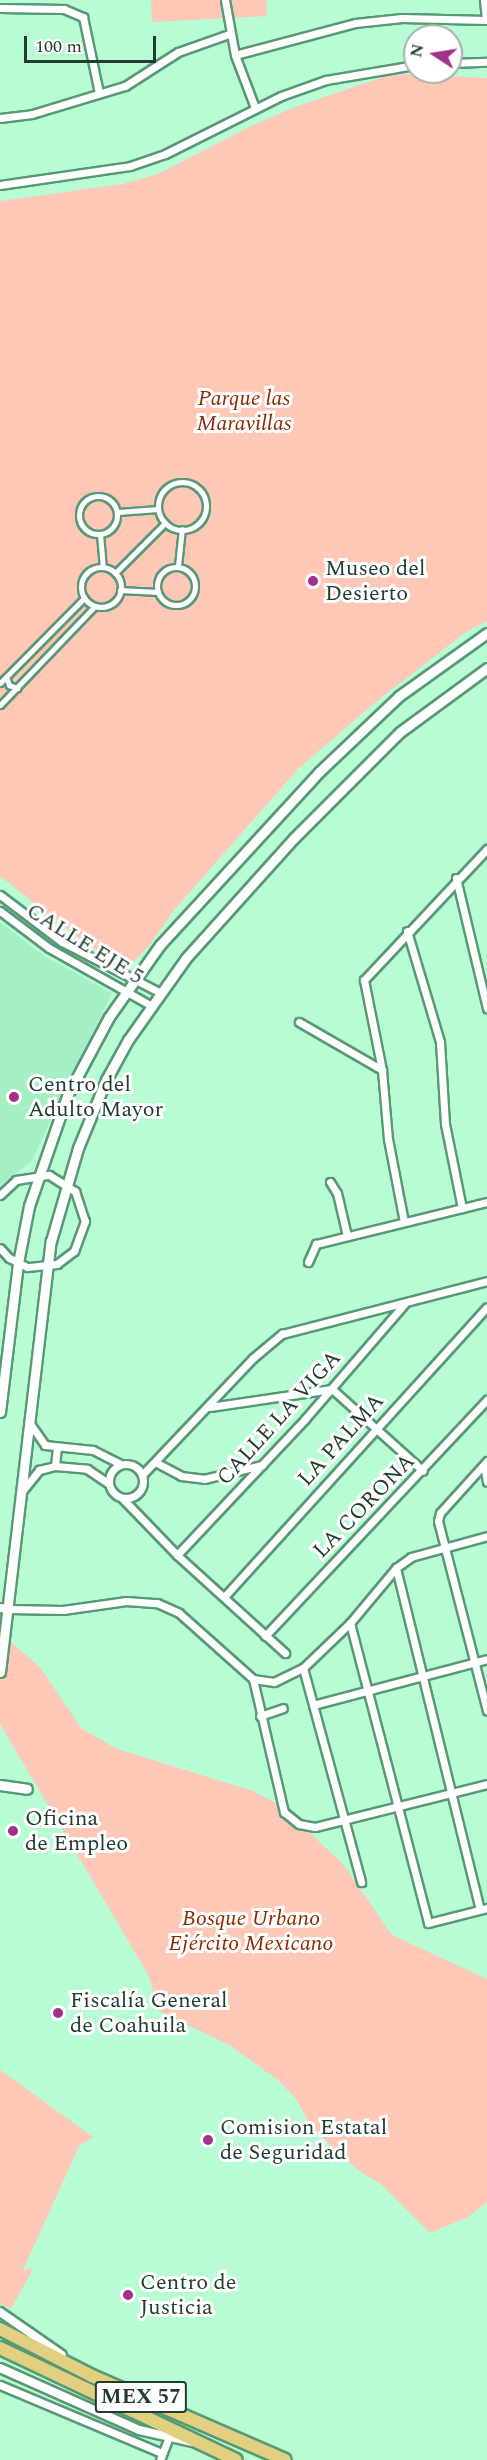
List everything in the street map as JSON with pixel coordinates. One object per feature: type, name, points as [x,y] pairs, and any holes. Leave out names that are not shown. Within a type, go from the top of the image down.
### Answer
[{"type":"highway","name":"MEX 57","points":[[0,2330],[92,2376],[285,2460]]},
{"type":"highway","name":"MEX 57","points":[[0,2348],[193,2442],[236,2460]]},
{"type":"main road","points":[[0,1412],[18,1263],[39,1174],[67,1096],[126,992],[203,897],[319,772],[399,696],[487,633]]},
{"type":"main road","points":[[0,1672],[4,1608],[21,1492],[46,1268],[66,1183],[106,1080],[161,993],[217,922],[346,782],[400,732],[487,668]]},
{"type":"main road","points":[[0,1785],[27,1789]]},
{"type":"street","points":[[225,0],[229,34],[255,108]]},
{"type":"street","points":[[235,55],[356,23],[402,18],[486,20],[484,0]]},
{"type":"street","points":[[0,8],[64,9],[83,16],[99,93]]},
{"type":"street","points":[[0,118],[32,114],[134,82],[196,42],[229,34]]},
{"type":"street","points":[[463,63],[487,62]]},
{"type":"street","points":[[0,185],[130,166],[165,154],[255,108],[327,80],[403,67]]},
{"type":"street","points":[[181,482],[196,487],[205,500],[204,515],[193,527],[182,530],[165,523],[158,509],[166,488],[181,482]]},
{"type":"street","points":[[94,495],[106,497],[118,512],[111,529],[100,534],[83,527],[79,515],[83,502],[94,495]]},
{"type":"street","points":[[118,512],[158,509]]},
{"type":"street","points":[[115,573],[165,523]]},
{"type":"street","points":[[178,566],[182,530]]},
{"type":"street","points":[[100,534],[104,567]]},
{"type":"street","points":[[120,590],[158,592],[171,604],[183,604],[193,596],[194,577],[178,566]]},
{"type":"street","points":[[158,592],[161,574],[178,566]]},
{"type":"street","points":[[0,683],[84,598],[83,579],[91,569],[104,567],[115,573],[120,590]]},
{"type":"street","points":[[84,598],[95,606],[108,605],[120,590]]},
{"type":"street","points":[[0,705],[95,606]]},
{"type":"street","points":[[16,667],[26,677]]},
{"type":"street","points":[[6,677],[9,685],[17,688]]},
{"type":"street","points":[[404,1222],[388,1139],[382,1070],[363,987],[369,972],[456,878],[487,849]]},
{"type":"street","points":[[456,878],[487,1008]]},
{"type":"street","name":"CALLE EJE 5","points":[[0,895],[62,942],[161,993]]},
{"type":"street","name":"CALLE EJE 5","points":[[0,911],[49,948],[152,1006]]},
{"type":"street","points":[[407,931],[440,1042],[445,1124],[462,1208]]},
{"type":"street","points":[[299,1022],[382,1070]]},
{"type":"street","points":[[0,1195],[15,1180],[39,1174],[66,1183],[81,1200],[84,1232],[75,1251],[46,1268],[18,1263],[0,1248]]},
{"type":"street","points":[[330,1182],[337,1193],[347,1236]]},
{"type":"street","points":[[308,1262],[316,1244],[487,1202]]},
{"type":"street","points":[[123,1499],[138,1494],[142,1475],[157,1463],[253,1358],[282,1334],[487,1281]]},
{"type":"street","name":"CALLE LA VIGA","points":[[177,1555],[332,1389],[405,1303]]},
{"type":"street","name":"LA PALMA","points":[[224,1598],[375,1428],[487,1307]]},
{"type":"street","points":[[210,1407],[332,1389],[423,1471]]},
{"type":"street","name":"LA CORONA","points":[[265,1636],[423,1471],[487,1400]]},
{"type":"street","points":[[29,1420],[38,1439],[57,1448],[93,1450],[120,1464],[134,1465],[142,1475]]},
{"type":"street","points":[[55,1466],[57,1448]]},
{"type":"street","points":[[157,1463],[181,1476],[204,1479],[262,1465]]},
{"type":"street","points":[[485,1463],[487,1482]]},
{"type":"street","points":[[485,1463],[440,1513],[438,1521],[487,1711]]},
{"type":"street","points":[[108,1483],[110,1472],[120,1464]]},
{"type":"street","points":[[21,1492],[39,1470],[55,1466],[87,1469],[108,1483],[112,1492],[123,1499],[177,1555],[285,1653]]},
{"type":"street","points":[[4,1608],[63,1610],[126,1601],[157,1603],[179,1612],[253,1679],[274,1682],[303,1668],[350,1623],[396,1568],[411,1557],[487,1536]]},
{"type":"street","points":[[350,1623],[428,1923],[484,1909],[450,1793],[420,1677],[396,1568]]},
{"type":"street","points":[[313,1705],[487,1659]]},
{"type":"street","points":[[303,1668],[361,1882]]},
{"type":"street","points":[[253,1679],[284,1812],[307,1827],[343,1821],[487,1784]]},
{"type":"street","points":[[260,1716],[283,1708]]},
{"type":"street","points":[[0,2312],[92,2376]]},
{"type":"street","points":[[0,2368],[139,2430],[168,2439],[193,2442]]},
{"type":"street","points":[[0,2385],[161,2457],[168,2439]]},
{"type":"shaded area","points":[[0,922],[44,956],[112,993],[31,1162],[0,1185]]},
{"type":"green space","points":[[151,0],[266,0],[267,16],[152,22]]},
{"type":"green space","name":"Parque las Maravillas","points":[[389,75],[403,75],[403,84],[463,84],[463,77],[487,78],[487,621],[466,632],[377,701],[299,768],[174,910],[149,946],[132,963],[115,959],[88,946],[0,876],[0,201],[123,184],[158,174],[251,126],[295,107]]},
{"type":"green space","name":"Bosque Urbano Ejército Mexicano","points":[[0,1633],[40,1667],[81,1728],[117,1749],[253,1791],[280,1805],[343,1864],[392,1935],[487,1979],[487,2202],[468,2217],[430,2233],[382,2185],[358,2170],[311,2127],[297,2100],[278,2080],[231,2046],[159,2011],[149,1976],[0,1724]]},
{"type":"green space","points":[[0,2070],[93,2137],[79,2146],[23,2270],[33,2269],[11,2309],[0,2304]]},
{"type":"place","name":"Museo del Desierto","points":[[313,581]]},
{"type":"place","name":"Centro del Adulto Mayor","points":[[14,1097]]},
{"type":"place","name":"Oficina de Empleo","points":[[13,1831]]},
{"type":"place","name":"Fiscalía General de Coahuila","points":[[58,2013]]},
{"type":"place","name":"Comision Estatal de Seguridad","points":[[208,2140]]},
{"type":"place","name":"Centro de Justicia","points":[[128,2295]]}]
